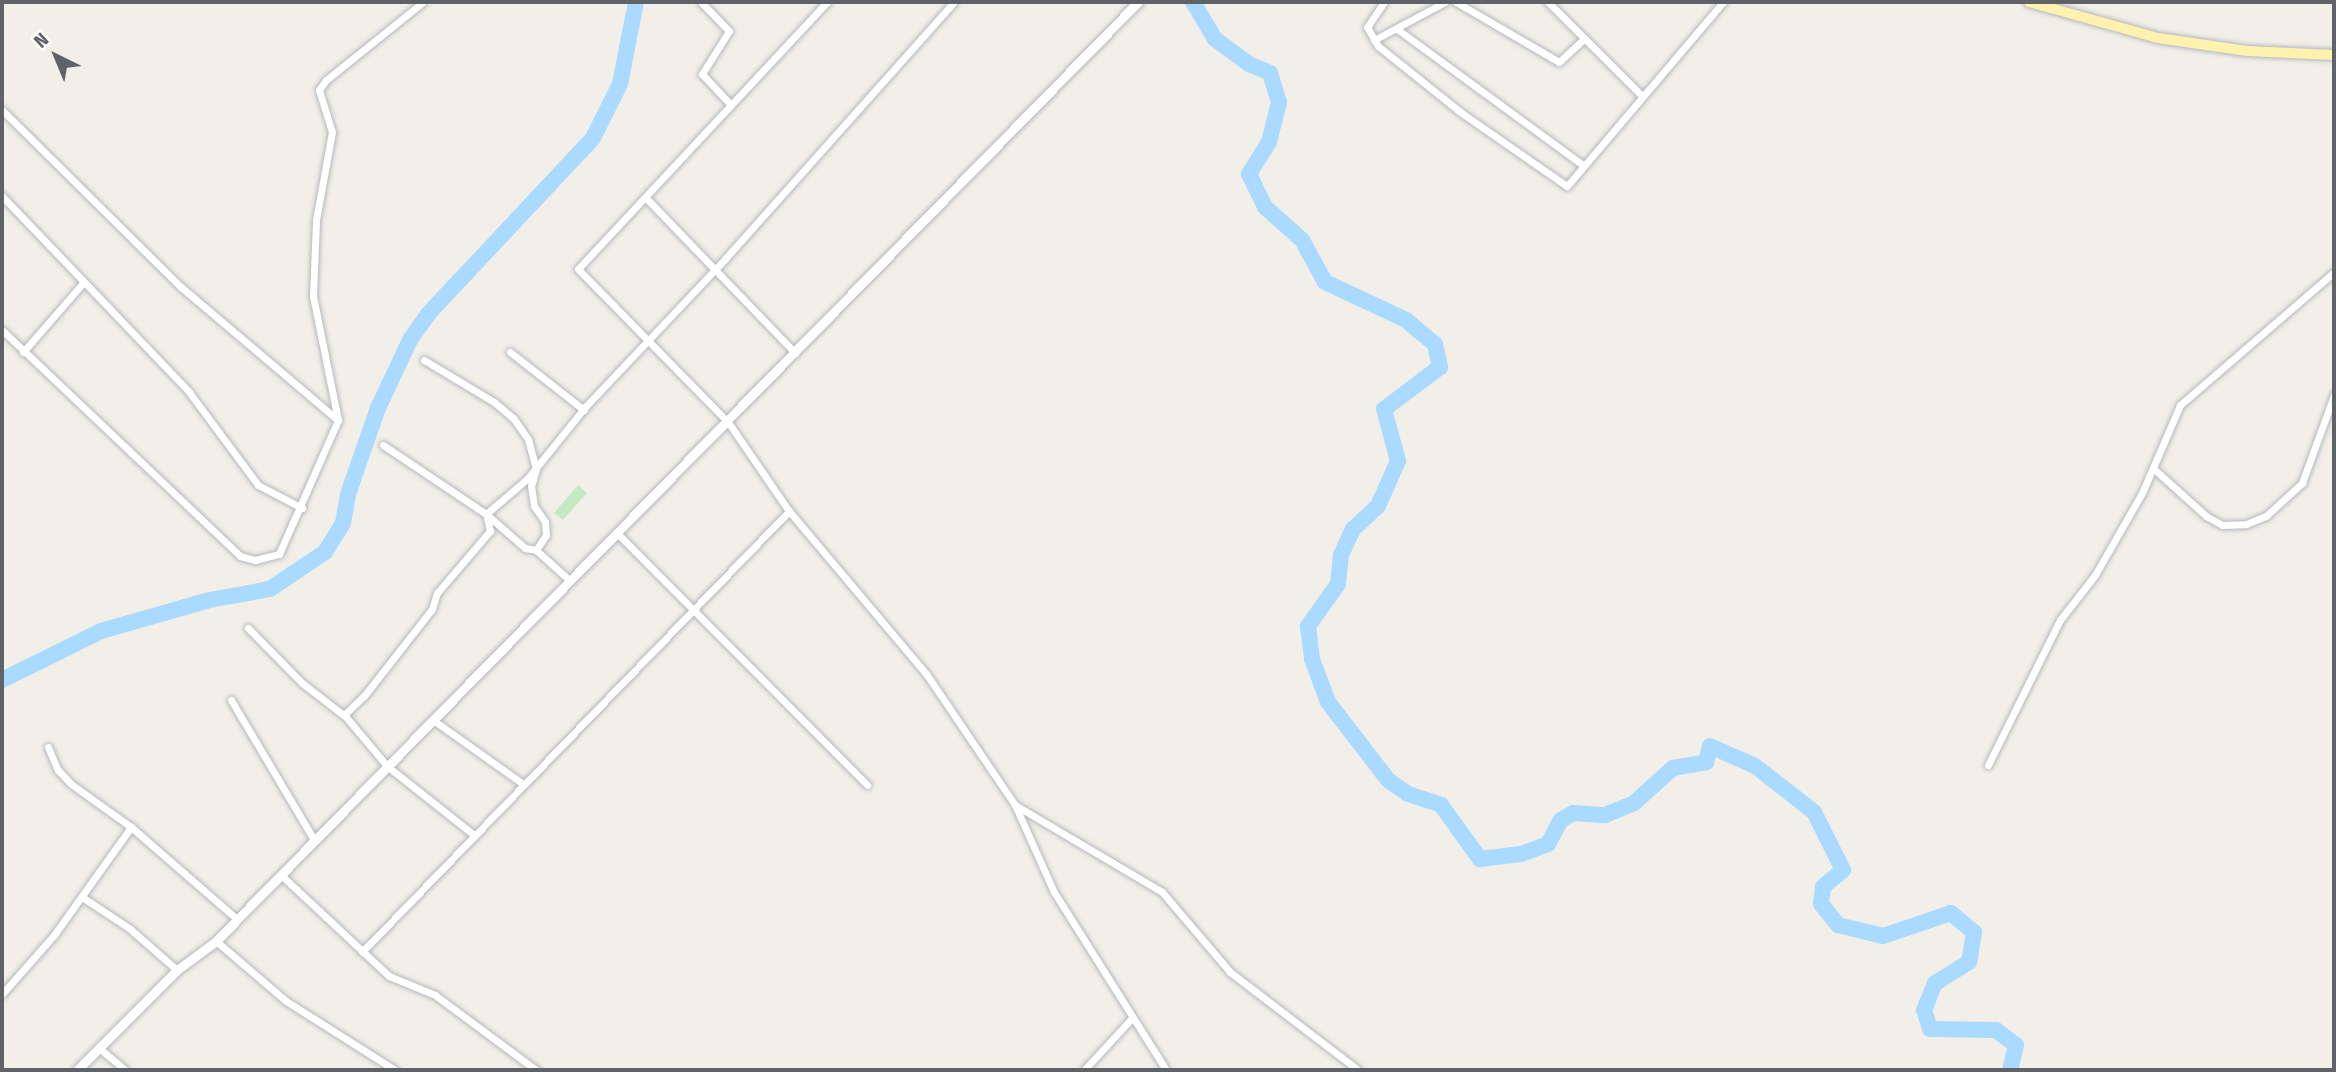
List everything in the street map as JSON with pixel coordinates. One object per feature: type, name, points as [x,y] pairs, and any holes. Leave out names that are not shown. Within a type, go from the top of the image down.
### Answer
[{"type":"main road","points":[[2029,2],[2158,38],[2247,51],[2334,55]]},
{"type":"street","points":[[2,330],[240,556],[255,560],[279,554],[303,508],[338,420],[313,296],[316,220],[332,132],[319,90],[326,80],[423,2]]},
{"type":"street","points":[[702,2],[729,31],[702,74],[730,104]]},
{"type":"street","points":[[827,2],[730,104],[647,199],[578,269],[728,422],[789,511],[927,674],[1015,805],[1054,892],[1166,1070]]},
{"type":"street","points":[[486,514],[536,469],[646,339],[712,268],[724,260],[954,2]]},
{"type":"street","points":[[77,1070],[177,970],[216,941],[1138,2]]},
{"type":"street","points":[[1374,40],[1446,2]]},
{"type":"street","points":[[1456,2],[1559,62],[1585,38]]},
{"type":"street","points":[[1548,2],[1641,95]]},
{"type":"street","points":[[1381,3],[1367,27],[1374,40],[1459,111],[1564,186],[1723,2]]},
{"type":"street","points":[[1397,29],[1583,165]]},
{"type":"street","points":[[2,110],[181,287],[338,420]]},
{"type":"street","points":[[2,195],[83,284],[189,392],[258,485],[303,508]]},
{"type":"street","points":[[647,199],[795,353]]},
{"type":"street","points":[[1988,765],[2060,620],[2095,575],[2154,469],[2180,405],[2334,272]]},
{"type":"street","points":[[23,352],[83,284]]},
{"type":"street","points":[[510,352],[584,410]]},
{"type":"street","points":[[424,360],[514,419],[528,439],[536,469],[531,486],[546,535],[536,550]]},
{"type":"street","points":[[2154,469],[2206,516],[2222,525],[2246,524],[2266,516],[2302,483],[2334,395]]},
{"type":"street","points":[[383,446],[486,514],[514,541],[536,550],[567,578]]},
{"type":"street","points":[[362,952],[789,511]]},
{"type":"street","points":[[344,715],[364,696],[432,609],[437,593],[489,531],[486,514]]},
{"type":"street","points":[[617,533],[867,785]]},
{"type":"street","points":[[248,628],[302,683],[344,715],[376,748],[387,766],[474,835]]},
{"type":"street","points":[[231,700],[314,840]]},
{"type":"street","points":[[433,720],[523,784]]},
{"type":"street","points":[[48,747],[58,770],[71,784],[131,828],[237,919]]},
{"type":"street","points":[[1015,805],[1162,892],[1230,972],[1358,1070]]},
{"type":"street","points":[[2,994],[82,897],[131,828]]},
{"type":"street","points":[[281,874],[389,976],[435,995],[536,1070]]},
{"type":"street","points":[[82,897],[129,928],[177,970]]},
{"type":"street","points":[[216,941],[286,1002],[385,1068],[396,1070]]},
{"type":"street","points":[[1084,1070],[1132,1018]]},
{"type":"street","points":[[99,1048],[125,1070]]},
{"type":"green space","points":[[578,485],[587,493],[563,520],[554,513]]},
{"type":"waterway","points":[[2,680],[101,631],[210,600],[270,589],[325,552],[343,523],[348,494],[378,408],[410,340],[428,314],[593,138],[620,84],[636,2]]},
{"type":"waterway","points":[[1193,2],[1215,39],[1249,64],[1270,73],[1279,102],[1269,142],[1249,174],[1265,207],[1302,240],[1325,282],[1406,320],[1435,344],[1440,367],[1384,409],[1398,461],[1378,506],[1353,529],[1341,555],[1338,584],[1308,626],[1312,659],[1328,702],[1388,780],[1408,794],[1441,805],[1480,859],[1521,854],[1548,844],[1561,820],[1573,813],[1605,815],[1634,803],[1673,768],[1706,762],[1710,746],[1755,766],[1814,812],[1843,870],[1823,887],[1821,904],[1838,925],[1883,936],[1951,913],[1974,932],[1969,962],[1935,983],[1924,1010],[1930,1029],[1996,1030],[2016,1045],[2010,1070]]}]
